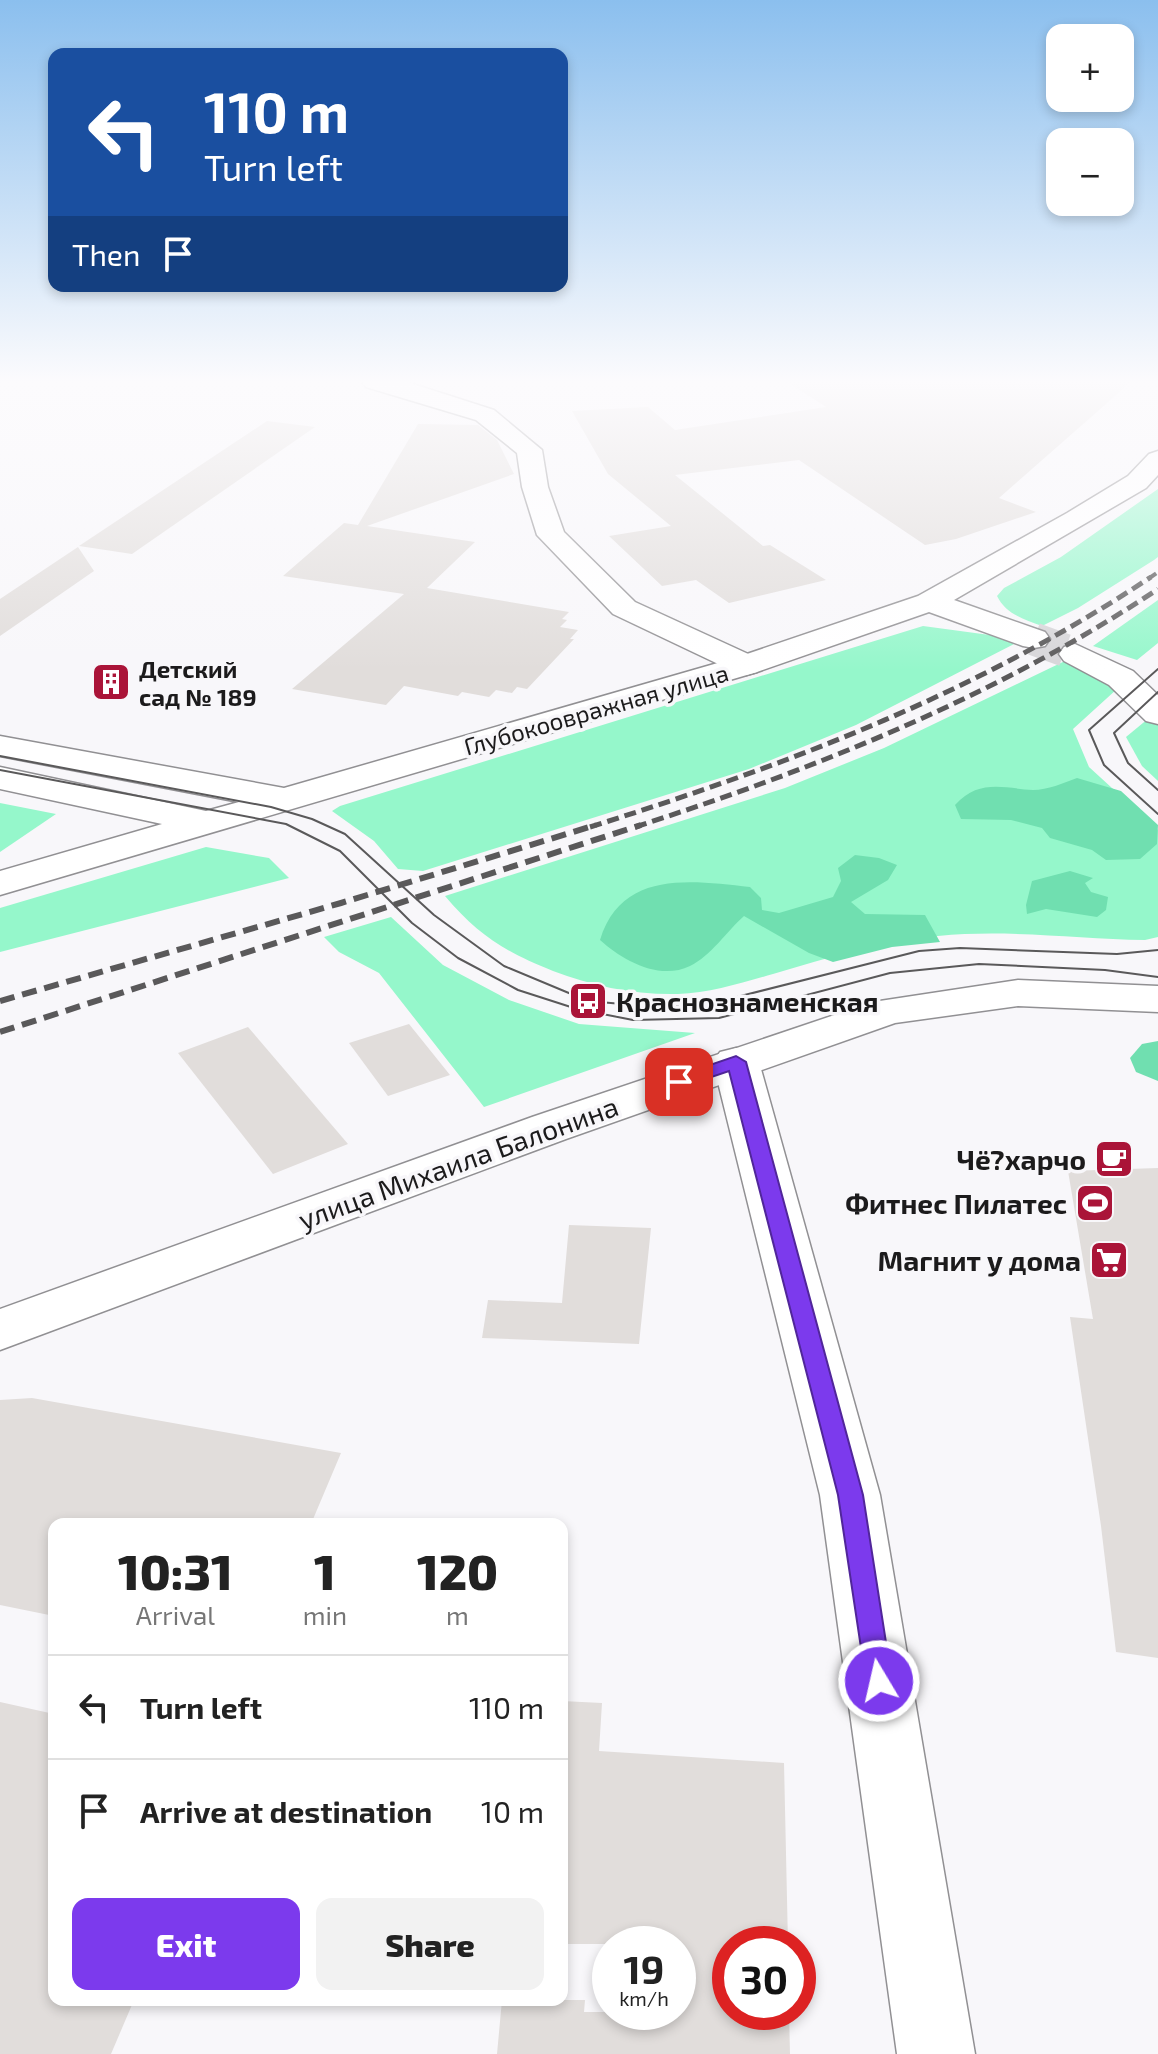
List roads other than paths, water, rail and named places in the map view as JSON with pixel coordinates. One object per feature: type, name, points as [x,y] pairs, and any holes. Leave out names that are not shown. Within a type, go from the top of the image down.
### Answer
[{"type":"main road","points":[[534,478],[551,535],[624,608],[746,665]]},
{"type":"main road","name":"Глубокоовражная улица","points":[[7,881],[746,665],[929,602],[1101,505],[1141,478]]},
{"type":"main road","points":[[929,602],[1034,639]]},
{"type":"main road","points":[[1075,654],[1121,678],[1158,714]]},
{"type":"main road","points":[[0,746],[288,800]]},
{"type":"main road","points":[[0,778],[206,822]]},
{"type":"main road","points":[[7,881],[81,846],[102,832],[113,813],[110,805],[101,799]]},
{"type":"main road","name":"улица Михаила Балонина","points":[[0,1330],[736,1062],[903,1009],[1018,993],[1158,999]]},
{"type":"main road","points":[[736,1062],[850,1495],[936,2054]]},
{"type":"tunnel","points":[[1034,639],[1075,654]]},
{"type":"tram line","points":[[1158,669],[1089,730],[1104,765],[1158,814]]},
{"type":"tram line","points":[[1158,692],[1114,733],[1128,763],[1158,790]]},
{"type":"tram line","points":[[0,756],[271,807],[312,819],[345,834],[434,915],[504,966],[588,1001],[645,1006],[705,1005],[919,951],[960,948],[1117,954],[1158,950]]},
{"type":"tram line","points":[[0,770],[286,824],[340,851],[412,923],[458,958],[518,990],[577,1009],[633,1020],[719,1018],[890,973],[979,964],[1105,970],[1158,977]]},
{"type":"railway","points":[[1150,578],[1158,572]]},
{"type":"railway","points":[[590,827],[738,778],[880,722],[1017,657],[1150,578]]},
{"type":"railway","points":[[639,826],[771,780],[905,726],[1034,663],[1158,589]]},
{"type":"railway","points":[[0,1001],[341,903],[596,825]]},
{"type":"railway","points":[[0,1032],[639,826]]},
{"type":"railway","points":[[635,827],[639,826]]},
{"type":"place","name":"Детский сад № 189","points":[[111,682]]},
{"type":"place","name":"Краснознаменская","points":[[588,1001]]},
{"type":"place","name":"Чё?харчо","points":[[1114,1159]]},
{"type":"place","name":"Фитнес Пилатес","points":[[1095,1203]]},
{"type":"place","name":"Магнит у дома","points":[[1109,1260]]}]
